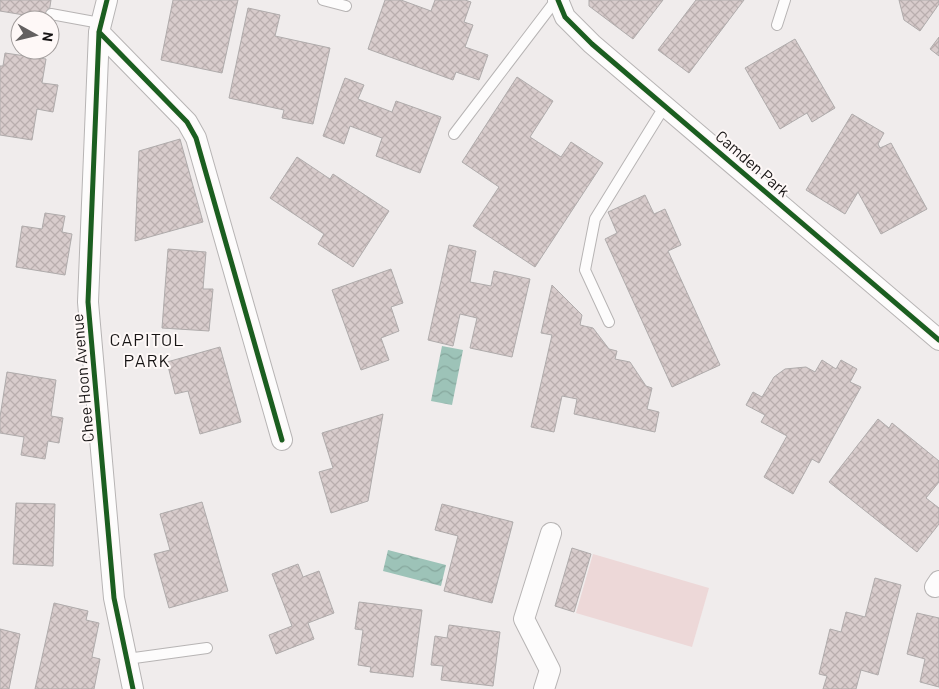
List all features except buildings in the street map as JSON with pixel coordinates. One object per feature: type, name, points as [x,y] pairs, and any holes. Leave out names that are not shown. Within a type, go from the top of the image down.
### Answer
[{"type":"street","name":"Chee Hoon Avenue","points":[[107,0],[100,27],[88,302],[114,598],[133,689]]},
{"type":"street","name":"Camden Park","points":[[557,0],[565,17],[592,44],[666,104],[939,340]]},
{"type":"street","points":[[100,27],[187,122],[196,138],[282,440]]},
{"type":"street","points":[[544,689],[550,670],[524,619],[551,533]]},
{"type":"lane","points":[[324,0],[346,6]]},
{"type":"lane","points":[[454,134],[557,0]]},
{"type":"lane","points":[[777,25],[786,0]]},
{"type":"lane","points":[[60,16],[100,27]]},
{"type":"lane","points":[[609,322],[585,270],[595,220],[666,104]]},
{"type":"lane","points":[[127,659],[207,648]]},
{"type":"shaded area","points":[[593,554],[709,588],[692,647],[576,613]]},
{"type":"water","points":[[442,346],[463,350],[452,405],[431,401]]},
{"type":"water","points":[[388,550],[446,565],[441,586],[383,571]]},
{"type":"cycle path","points":[[107,0],[99,32],[88,302],[114,598],[133,689]]},
{"type":"cycle path","points":[[558,0],[565,17],[592,44],[939,340]]},
{"type":"cycle path","points":[[99,32],[187,122],[196,138],[282,440]]},
{"type":"district","name":"CAPITOL PARK","points":[[147,349]]}]
